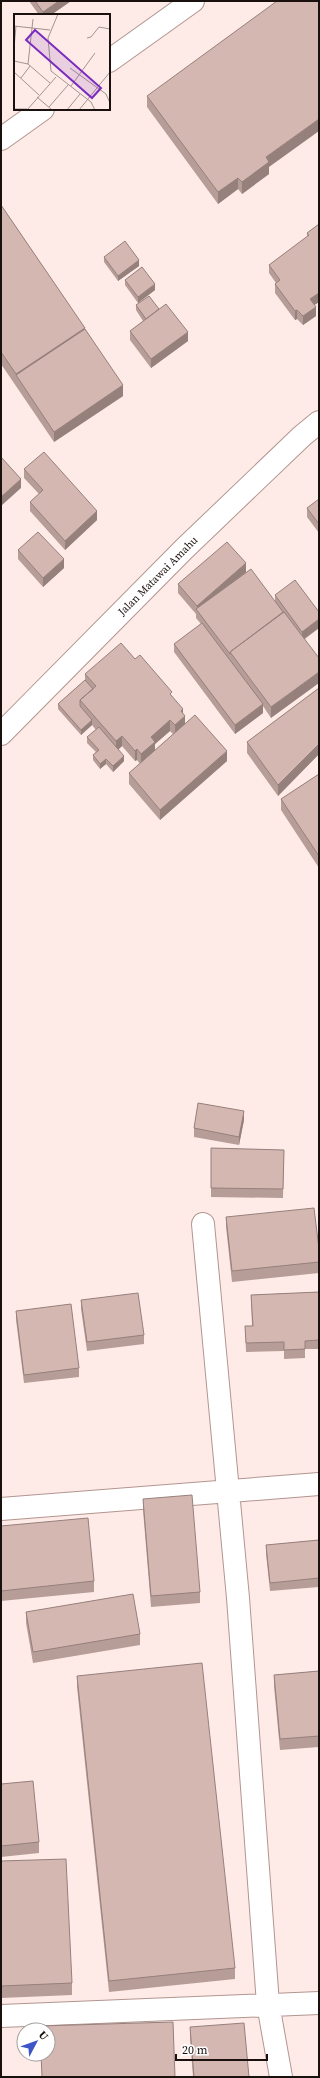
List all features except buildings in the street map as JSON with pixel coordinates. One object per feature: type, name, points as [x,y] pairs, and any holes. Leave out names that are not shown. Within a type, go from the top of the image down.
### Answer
[{"type":"main road","points":[[110,61],[193,1]]},
{"type":"main road","points":[[1,139],[42,110]]},
{"type":"main road","name":"Jalan Matawai Amahu","points":[[1,734],[184,549],[302,436],[319,422]]},
{"type":"main road","points":[[203,1224],[229,1492],[268,2004],[281,2077]]},
{"type":"main road","points":[[1,1509],[319,1484]]},
{"type":"main road","points":[[1,2016],[319,2003]]}]
